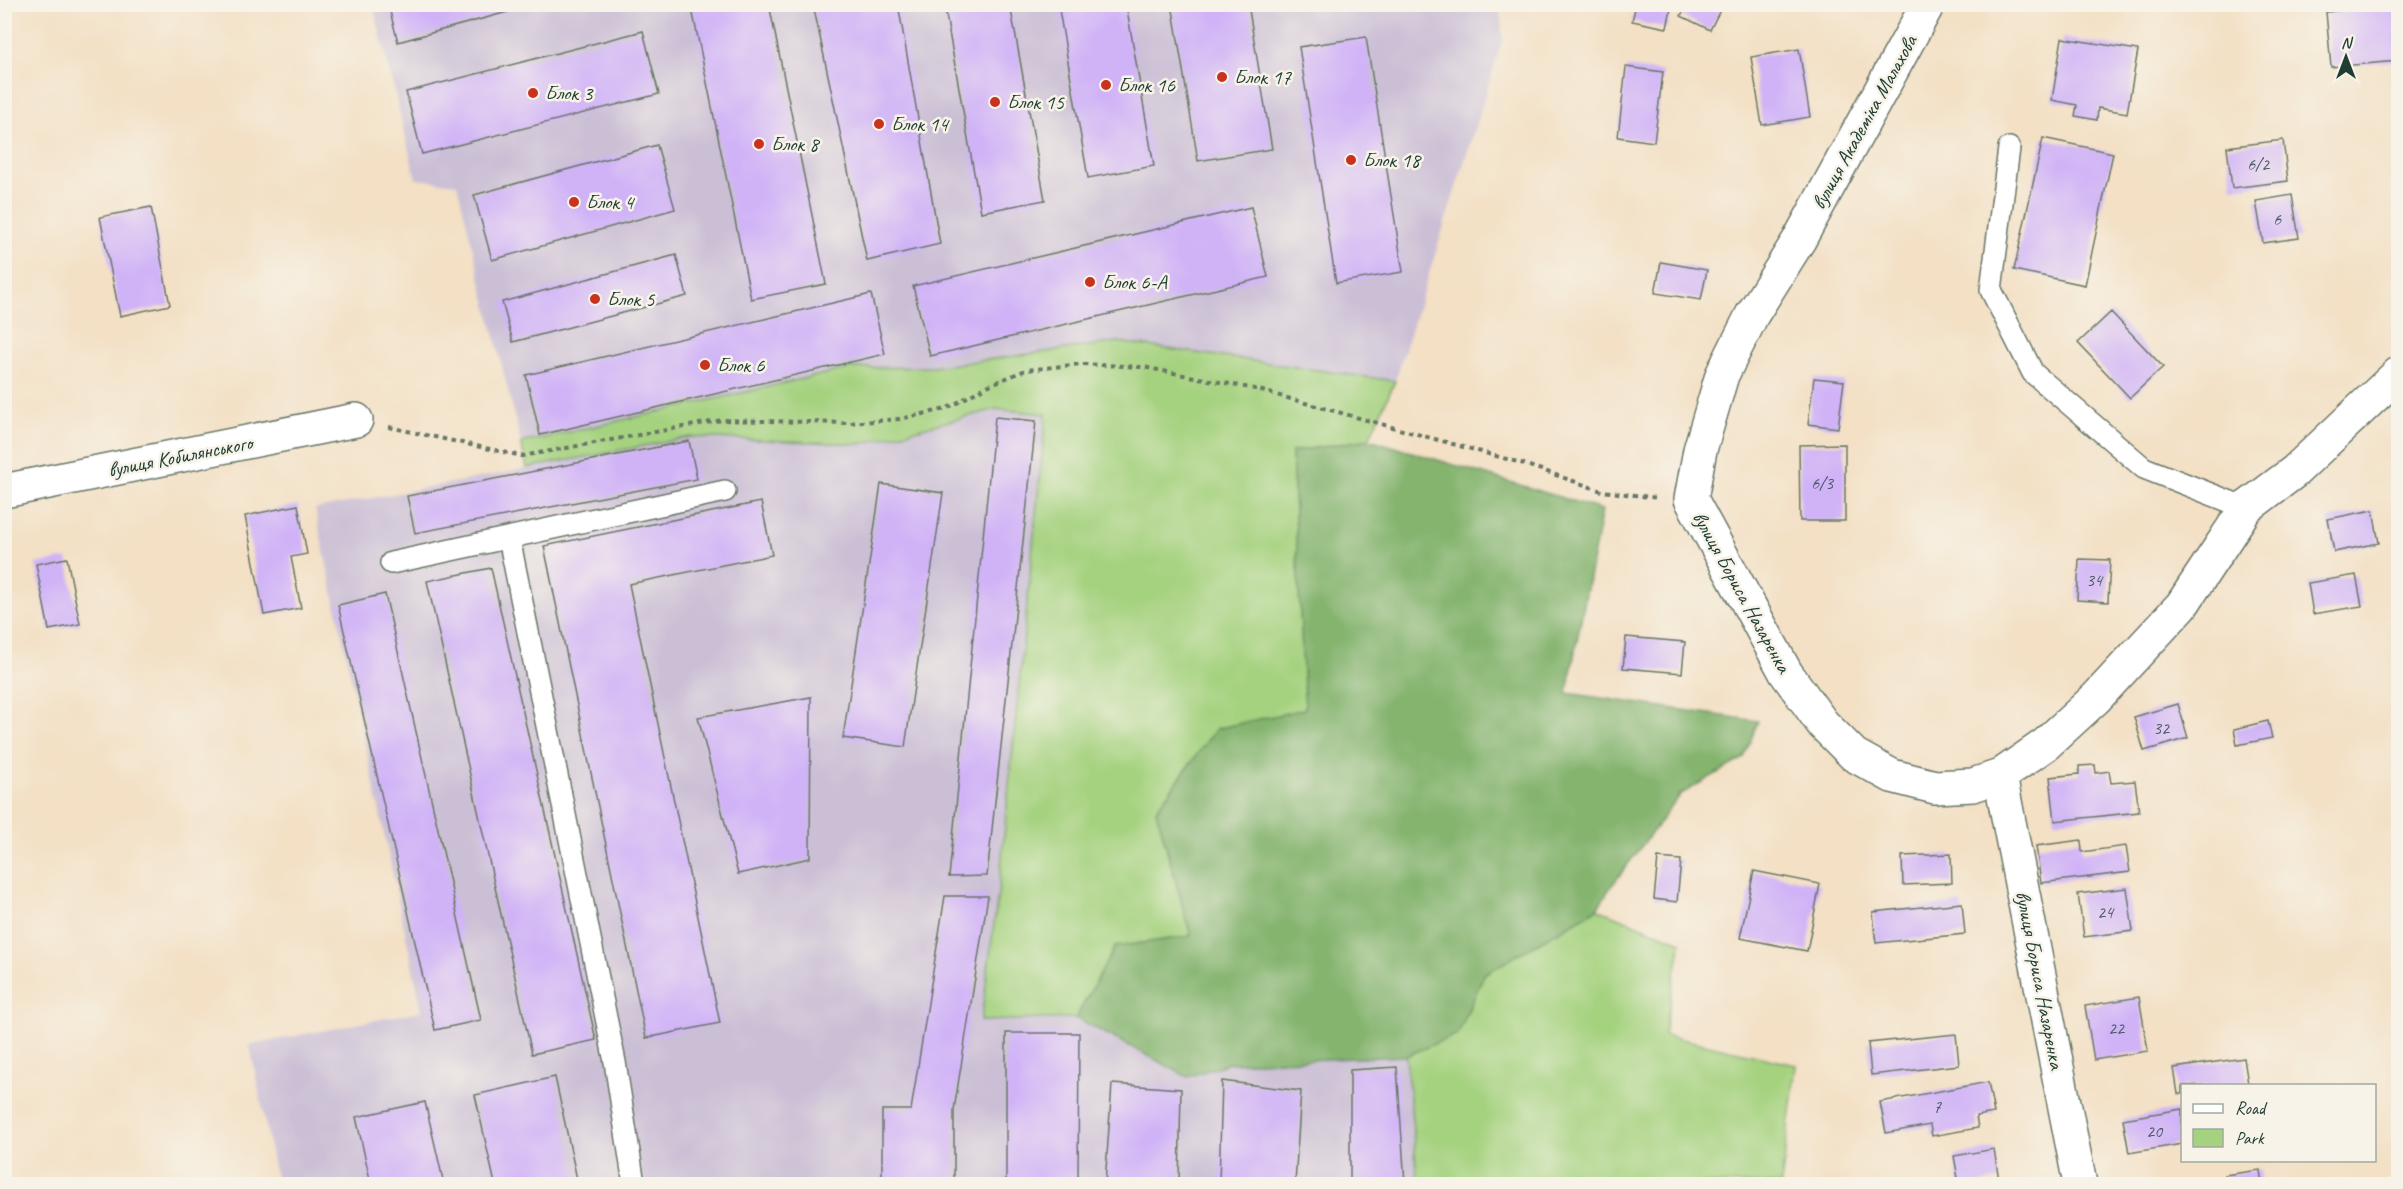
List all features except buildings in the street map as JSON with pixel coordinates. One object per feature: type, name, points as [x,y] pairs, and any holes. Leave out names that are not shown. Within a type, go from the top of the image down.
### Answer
[{"type":"street","name":"вулиця Академіка Малахова","points":[[1799,240],[1928,4]]},
{"type":"street","name":"вулиця Бориса Назаренка","points":[[1799,240],[1752,315],[1722,375],[1700,450],[1691,499],[1786,673],[1823,724],[1854,755],[1892,776],[1935,786],[1973,785],[2000,776],[2046,744],[2104,690],[2182,605],[2246,508],[2294,472],[2398,374]]},
{"type":"street","name":"вулиця Кобилянського","points":[[4,491],[356,420]]},
{"type":"street","name":"вулиця Бориса Назаренка","points":[[2000,776],[2080,1185]]},
{"type":"lane","points":[[2010,148],[1992,290],[2033,373],[2144,468],[2246,508]]},
{"type":"lane","points":[[392,563],[725,491]]},
{"type":"lane","points":[[509,538],[615,1062],[634,1185]]},
{"type":"path","points":[[356,420],[522,456],[722,420],[849,423],[900,419],[946,409],[987,386],[1026,370],[1082,364],[1143,367],[1255,389],[1521,463],[1602,491],[1646,498],[1691,499]]},
{"type":"shaded area","points":[[1499,4],[1503,39],[1395,381],[1118,342],[933,367],[851,368],[521,443],[457,184],[416,179],[373,5]]},
{"type":"shaded area","points":[[996,409],[1046,414],[999,886],[982,1020],[1076,1018],[1188,1077],[1229,1063],[1406,1056],[1418,1184],[277,1184],[250,1045],[422,1011],[315,509],[691,437],[860,444]]},
{"type":"green space","points":[[1118,342],[1395,381],[1369,439],[1292,452],[1305,709],[1216,729],[1156,810],[1191,936],[1115,947],[1076,1018],[981,1021],[999,886],[1046,414],[996,409],[860,444],[691,437],[527,468],[521,443],[851,368],[933,367]]},
{"type":"green space","points":[[1369,439],[1602,510],[1567,693],[1758,721],[1744,758],[1681,794],[1610,888],[1597,909],[1484,974],[1458,1034],[1406,1056],[1229,1063],[1188,1077],[1076,1018],[1115,947],[1191,936],[1156,810],[1216,729],[1305,709],[1292,452]]},
{"type":"green space","points":[[1597,909],[1681,942],[1664,1035],[1796,1065],[1781,1184],[1418,1184],[1406,1056],[1458,1033],[1484,974]]},
{"type":"place","name":"Блок 17","points":[[1222,77]]},
{"type":"place","name":"Блок 16","points":[[1106,85]]},
{"type":"place","name":"Блок 3","points":[[533,93]]},
{"type":"place","name":"Блок 15","points":[[995,102]]},
{"type":"place","name":"Блок 14","points":[[879,124]]},
{"type":"place","name":"Блок 8","points":[[759,144]]},
{"type":"place","name":"Блок 18","points":[[1351,160]]},
{"type":"place","name":"Блок 4","points":[[574,202]]},
{"type":"place","name":"Блок 6-А","points":[[1090,282]]},
{"type":"place","name":"Блок 5","points":[[595,299]]},
{"type":"place","name":"Блок 6","points":[[705,365]]}]
